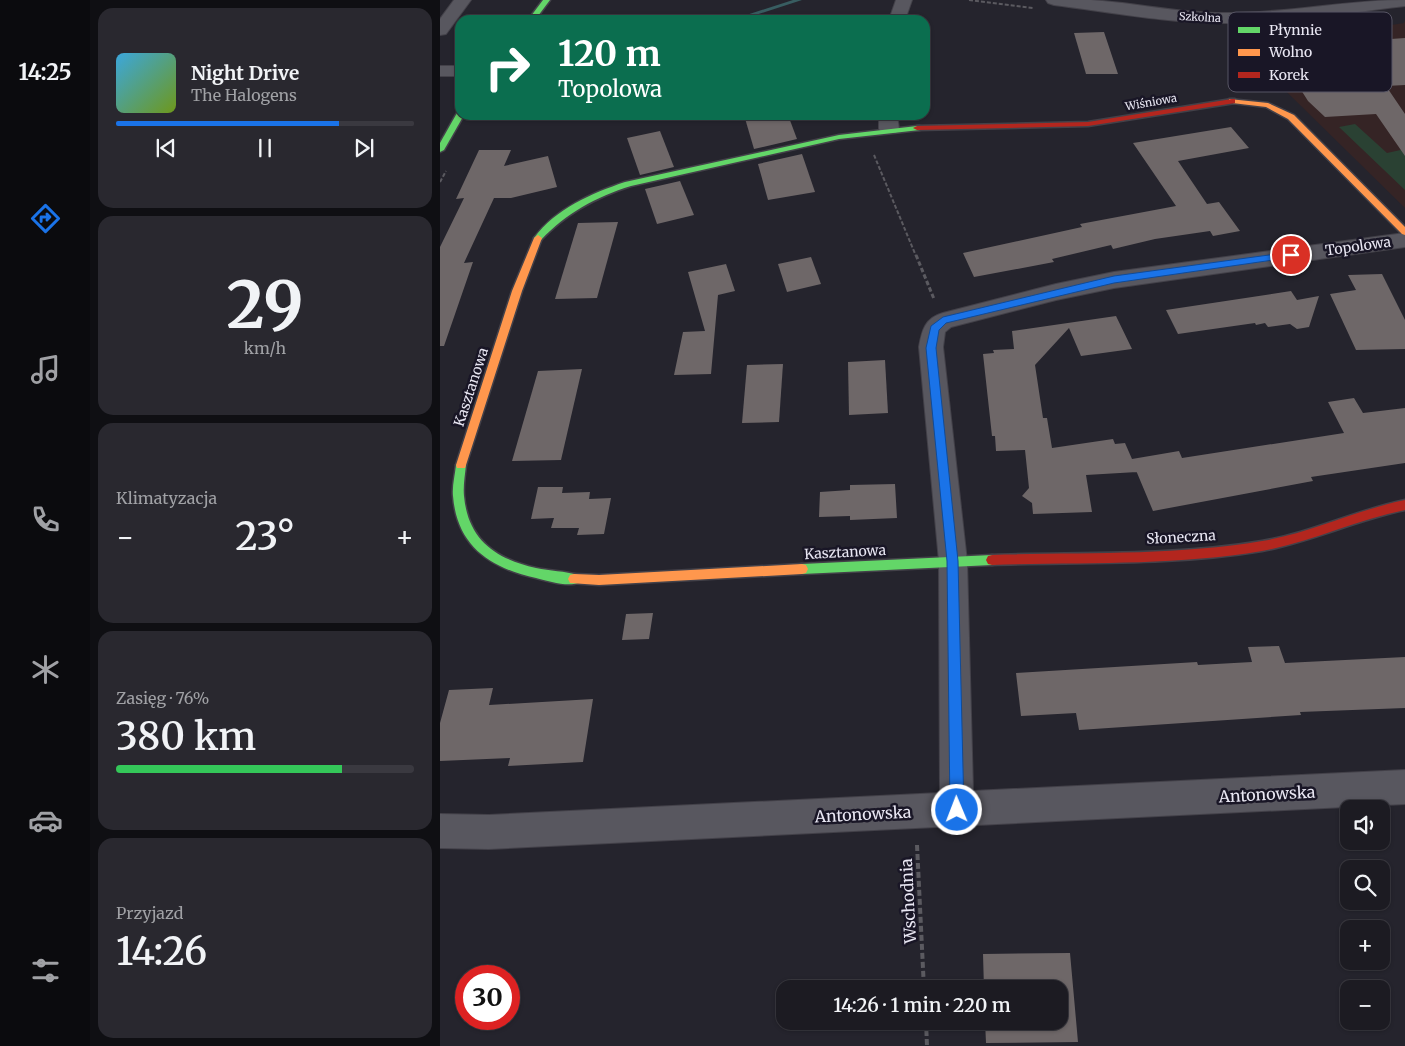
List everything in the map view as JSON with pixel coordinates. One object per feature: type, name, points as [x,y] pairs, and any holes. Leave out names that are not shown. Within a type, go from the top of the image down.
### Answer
[{"type":"street","points":[[440,30],[463,0]]},
{"type":"street","points":[[535,15],[547,0]]},
{"type":"street","points":[[899,15],[904,0]]},
{"type":"street","name":"Szkolna","points":[[1054,0],[1203,18],[1228,18]]},
{"type":"street","points":[[1196,0],[1203,18]]},
{"type":"street","name":"Szkolna","points":[[1301,12],[1405,0]]},
{"type":"street","points":[[440,71],[455,72]]},
{"type":"street","name":"Wiśniowa","points":[[850,135],[889,122],[1061,126],[1136,117],[1225,101],[1251,101],[1268,105],[1296,121],[1405,232]]},
{"type":"street","points":[[440,150],[457,120]]},
{"type":"street","name":"Kasztanowa","points":[[850,135],[614,188],[569,208],[546,227],[531,251],[463,461],[457,500],[463,524],[481,551],[499,563],[526,573],[557,579],[599,580],[953,561]]},
{"type":"street","name":"Topolowa","points":[[943,321],[1114,280],[1405,240]]},
{"type":"street","points":[[943,321],[934,328],[931,348],[953,561],[957,810]]},
{"type":"street","name":"Słoneczna","points":[[953,561],[1208,551],[1262,546],[1301,537],[1375,511],[1405,505]]},
{"type":"street","name":"Antonowska","points":[[440,831],[489,832],[1405,787]]},
{"type":"path","points":[[850,135],[853,141],[868,138],[943,321]]},
{"type":"path","name":"Wschodnia","points":[[916,812],[924,980]]},
{"type":"path","points":[[926,1030],[927,1046]]},
{"type":"shaded area","points":[[1405,20],[1405,208],[1287,92],[1392,92],[1392,25],[1404,23]]},
{"type":"green space","points":[[1355,124],[1387,153],[1405,149],[1405,190],[1339,127]]},
{"type":"building","points":[[1104,32],[1118,74],[1086,74],[1074,33]]},
{"type":"building","points":[[1405,38],[1405,85],[1392,86],[1392,39]]},
{"type":"building","points":[[1302,92],[1390,92],[1405,114],[1405,156],[1376,114],[1325,117],[1308,101]]},
{"type":"building","points":[[745,120],[790,120],[797,139],[754,149]]},
{"type":"building","points":[[1231,127],[1249,148],[1178,161],[1207,204],[1219,202],[1240,231],[1213,236],[1210,231],[1155,239],[1113,249],[1111,245],[1052,259],[1054,262],[974,277],[963,253],[1082,227],[1080,224],[1176,206],[1133,143]]},
{"type":"building","points":[[660,131],[674,167],[640,175],[627,138]]},
{"type":"building","points":[[479,150],[511,150],[504,166],[548,156],[557,187],[511,198],[494,198],[464,263],[473,262],[444,346],[440,346],[440,247],[464,198],[456,199]]},
{"type":"building","points":[[802,154],[815,192],[768,200],[758,164]]},
{"type":"building","points":[[680,181],[694,215],[657,224],[645,189]]},
{"type":"building","points":[[618,222],[597,298],[555,299],[578,223]]},
{"type":"building","points":[[811,257],[821,284],[787,292],[778,264]]},
{"type":"building","points":[[726,264],[735,291],[718,295],[711,374],[674,375],[683,332],[705,331],[688,272]]},
{"type":"building","points":[[1382,274],[1405,320],[1405,349],[1356,350],[1330,294],[1356,290],[1348,275]]},
{"type":"building","points":[[1291,291],[1297,300],[1319,296],[1309,327],[1297,329],[1290,324],[1268,327],[1265,323],[1256,325],[1255,323],[1178,334],[1166,310]]},
{"type":"building","points":[[1116,316],[1132,349],[1081,356],[1069,328],[1035,365],[1043,418],[1047,418],[1052,448],[1113,439],[1115,444],[1125,443],[1132,459],[1179,451],[1182,458],[1344,433],[1328,402],[1354,398],[1363,413],[1405,408],[1405,463],[1311,477],[1313,481],[1153,511],[1137,472],[1086,475],[1092,512],[1033,514],[1032,503],[1022,496],[1029,488],[1025,450],[996,451],[995,436],[992,436],[983,354],[994,353],[993,350],[1014,349],[1012,331]]},
{"type":"building","points":[[885,360],[888,413],[849,415],[848,362]]},
{"type":"building","points":[[783,364],[779,422],[742,423],[747,365]]},
{"type":"building","points":[[582,369],[561,460],[512,461],[538,371]]},
{"type":"building","points":[[895,484],[897,518],[850,520],[850,516],[819,517],[820,492],[850,490],[850,485]]},
{"type":"building","points":[[538,487],[563,487],[562,493],[590,492],[589,499],[611,498],[604,534],[577,535],[579,528],[551,528],[554,518],[531,519]]},
{"type":"building","points":[[653,613],[649,639],[622,640],[626,614]]},
{"type":"building","points":[[1279,646],[1285,663],[1405,657],[1405,708],[1300,712],[1301,715],[1079,730],[1076,713],[1021,716],[1016,673],[1197,662],[1198,665],[1252,662],[1248,647]]},
{"type":"building","points":[[493,688],[489,705],[593,699],[583,762],[508,766],[510,758],[440,761],[440,723],[449,690]]},
{"type":"building","points":[[1070,953],[1078,1042],[986,1043],[985,1030],[1068,1030],[1068,980],[984,980],[983,954]]},
{"type":"waterway","points":[[750,15],[799,0]]},
{"type":"traffic: fast","points":[[535,15],[547,0]]},
{"type":"traffic: fast","points":[[440,150],[457,120]]},
{"type":"traffic: fast","points":[[538,238],[560,217],[576,206],[628,184],[839,137],[917,128]]},
{"type":"traffic: fast","points":[[461,465],[458,494],[462,518],[471,537],[484,551],[502,562],[524,570],[548,576],[574,579]]},
{"type":"traffic: fast","points":[[802,569],[992,560]]},
{"type":"traffic: slow","points":[[1232,101],[1268,105],[1291,117],[1405,232]]},
{"type":"traffic: slow","points":[[461,465],[517,291],[538,238]]},
{"type":"traffic: slow","points":[[574,579],[599,580],[802,569]]},
{"type":"traffic: jam","points":[[917,128],[1088,124],[1232,101]]},
{"type":"traffic: jam","points":[[992,560],[1162,556],[1262,546],[1299,537],[1369,514],[1405,505]]},
{"type":"route","points":[[957,810],[953,561],[931,348],[934,328],[943,321],[1056,292],[1114,280],[1291,255]]}]
